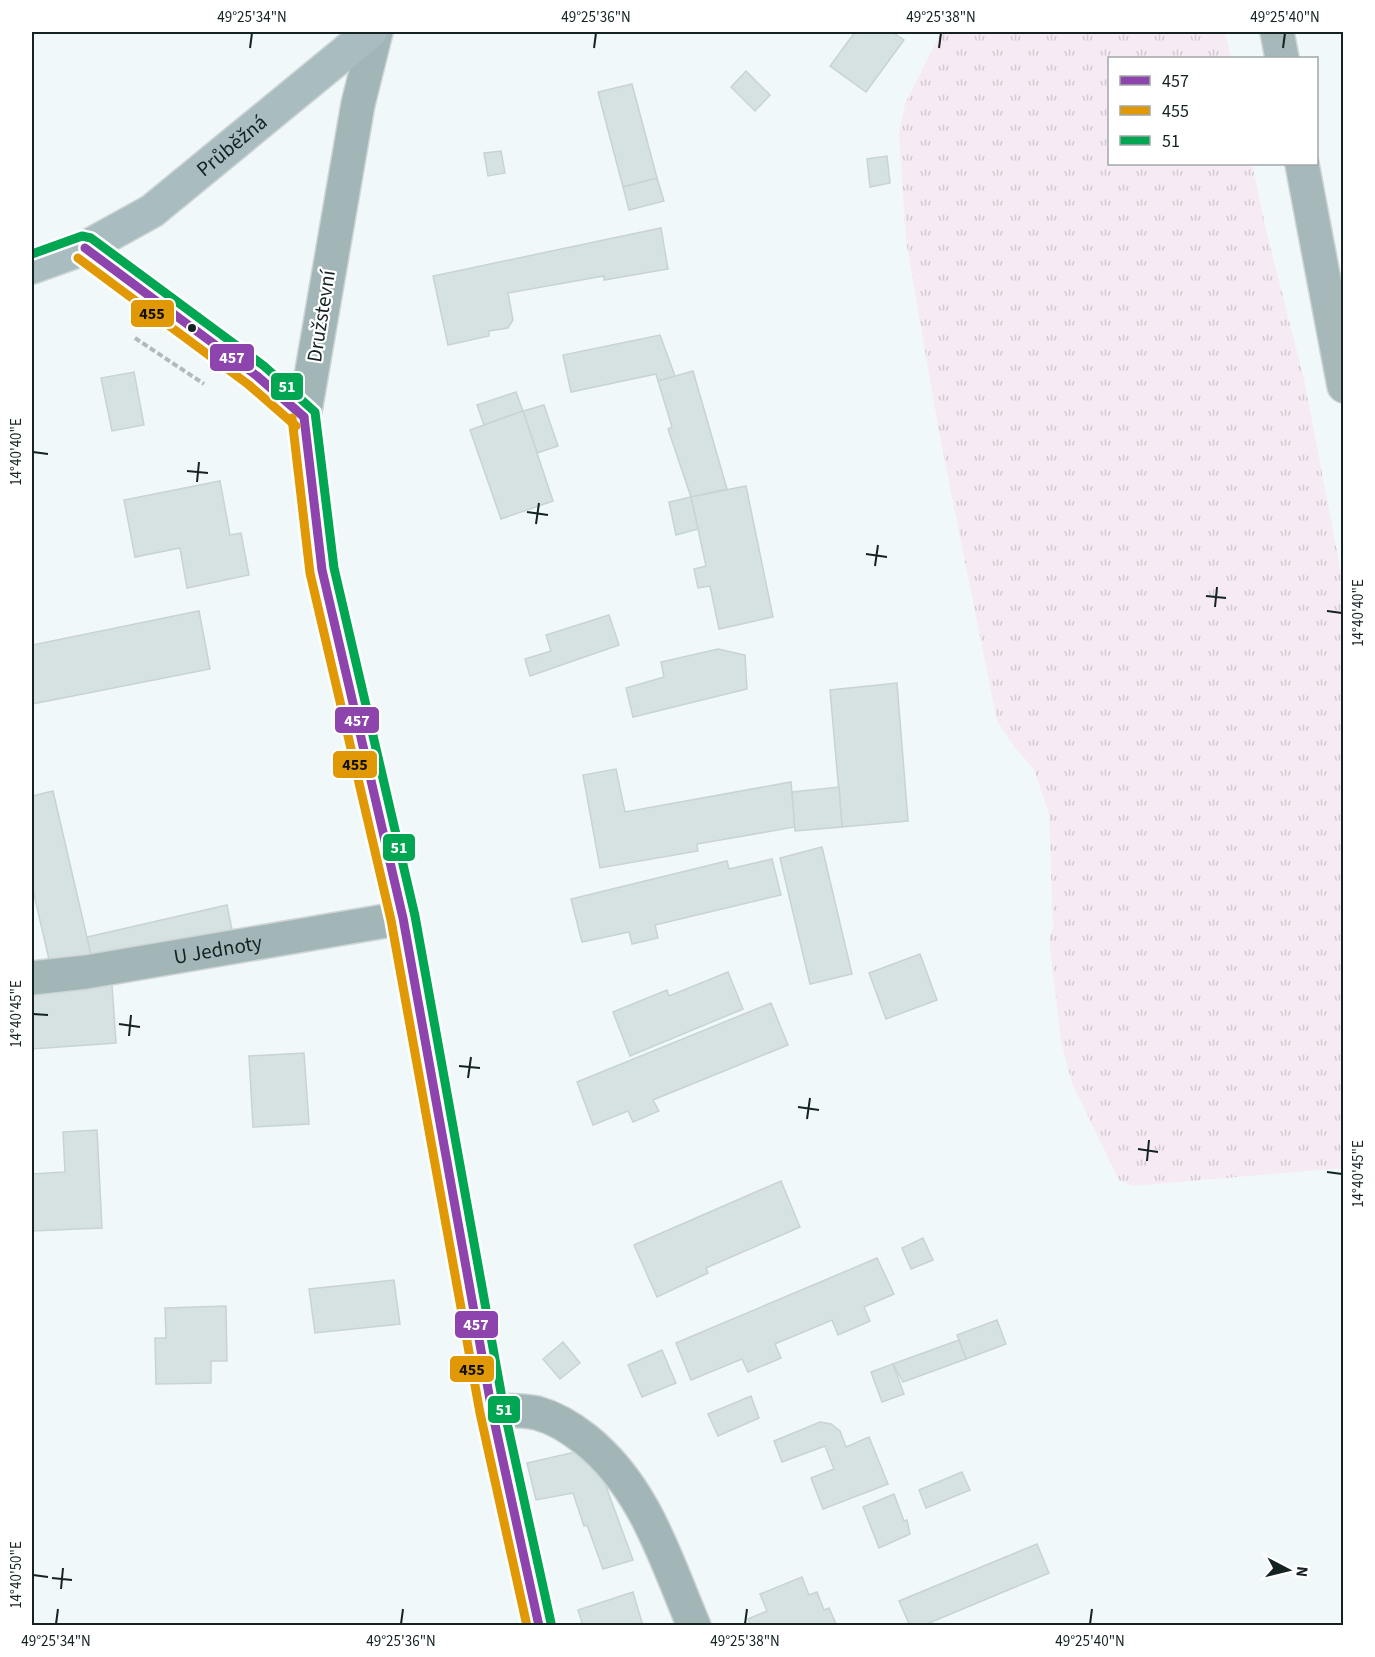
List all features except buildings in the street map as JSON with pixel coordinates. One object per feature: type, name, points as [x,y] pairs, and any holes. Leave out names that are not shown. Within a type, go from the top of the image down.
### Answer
[{"type":"main road","name":"Průběžná","points":[[32,267],[85,248],[152,210],[370,32]]},
{"type":"main road","points":[[1277,32],[1282,57]]},
{"type":"main road","points":[[1302,165],[1344,386]]},
{"type":"street","name":"Družstevní","points":[[376,32],[358,104],[304,417],[322,570],[403,918],[492,1411],[539,1626]]},
{"type":"street","points":[[85,248],[257,376],[304,417]]},
{"type":"street","name":"U Jednoty","points":[[32,978],[98,971],[403,918]]},
{"type":"street","points":[[492,1411],[527,1412],[556,1420],[600,1450],[628,1483],[646,1512],[694,1626]]},
{"type":"path","points":[[135,338],[206,386]]},
{"type":"green space","points":[[941,32],[1225,32],[1231,57],[1108,57],[1108,165],[1252,165],[1267,234],[1304,379],[1343,583],[1343,1168],[1132,1186],[1119,1180],[1072,1083],[1061,1041],[1049,939],[1053,928],[1049,814],[1034,769],[1015,748],[997,721],[939,432],[906,240],[899,133],[905,104]]},
{"type":"transit line","name":"51","points":[[32,254],[82,236],[91,238],[264,366],[315,412],[334,568],[415,916],[504,1409],[551,1623]]},
{"type":"transit line","name":"457","points":[[85,248],[257,376],[304,417]]},
{"type":"transit line","name":"455","points":[[78,258],[249,385],[296,426]]},
{"type":"transit line","name":"457","points":[[304,417],[322,570],[403,918],[492,1411],[539,1626]]},
{"type":"transit line","name":"455","points":[[292,418],[310,573],[391,920],[480,1413],[527,1626]]}]
